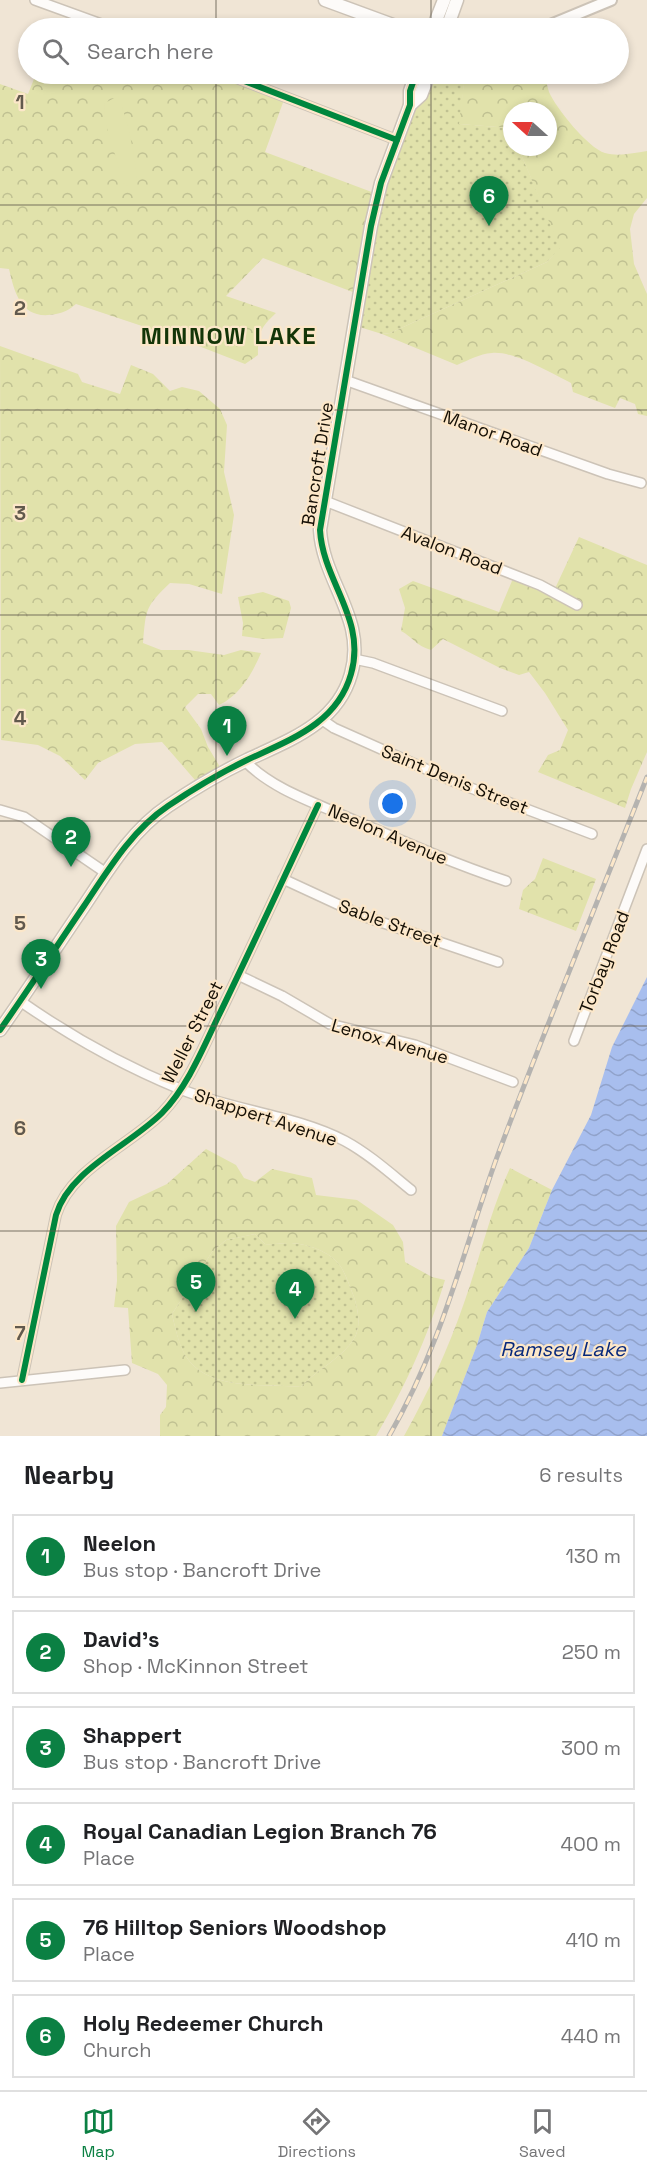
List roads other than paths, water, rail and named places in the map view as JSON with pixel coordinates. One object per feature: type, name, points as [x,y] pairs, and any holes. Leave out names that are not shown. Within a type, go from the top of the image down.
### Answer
[{"type":"main road","points":[[325,0],[374,18]]},
{"type":"main road","points":[[437,18],[444,0]]},
{"type":"main road","points":[[451,18],[457,0]]},
{"type":"main road","name":"Bancroft Drive","points":[[0,1030],[106,873],[137,832],[166,807],[245,761],[310,729],[342,696],[354,659],[351,620],[333,579],[320,530],[376,205],[410,105],[412,84]]},
{"type":"main road","name":"Bancroft Drive","points":[[410,105],[421,95],[425,84]]},
{"type":"street","points":[[35,0],[84,18]]},
{"type":"street","points":[[567,18],[611,0]]},
{"type":"street","points":[[252,84],[397,140]]},
{"type":"street","name":"Manor Road","points":[[345,381],[597,470],[641,483]]},
{"type":"street","name":"Avalon Road","points":[[325,501],[540,585],[577,605]]},
{"type":"street","points":[[354,659],[373,663],[502,711]]},
{"type":"street","name":"Saint Denis Street","points":[[321,720],[334,728],[455,782],[592,834]]},
{"type":"street","name":"Neelon Avenue","points":[[245,761],[272,783],[318,805],[441,857],[506,881]]},
{"type":"street","name":"Weller Street","points":[[22,1380],[56,1215],[62,1198],[87,1171],[149,1125],[171,1104],[190,1073],[318,805]]},
{"type":"street","points":[[0,810],[24,817],[106,873]]},
{"type":"street","name":"Torbay Road","points":[[574,1041],[647,849]]},
{"type":"street","name":"Sable Street","points":[[283,879],[363,916],[498,962]]},
{"type":"street","name":"Lenox Avenue","points":[[238,975],[282,996],[330,1024],[415,1045],[513,1082]]},
{"type":"street","name":"Shappert Avenue","points":[[20,1001],[101,1050],[180,1089],[224,1105],[305,1125],[344,1141],[363,1152],[411,1190]]},
{"type":"street","points":[[0,1383],[125,1370]]},
{"type":"water","name":"Ramsey Lake","points":[[647,977],[647,1436],[442,1436],[477,1345],[487,1312],[529,1248],[552,1190],[591,1115],[612,1047]]},
{"type":"railway","points":[[389,1436],[423,1368],[437,1333],[515,1109],[647,777]]},
{"type":"place","name":"Holy Redeemer Church","points":[[489,226]]},
{"type":"place","name":"Neelon","points":[[227,756]]},
{"type":"place","name":"David's","points":[[71,867]]},
{"type":"place","name":"Shappert","points":[[41,989]]},
{"type":"place","name":"76 Hilltop Seniors Woodshop","points":[[196,1312]]},
{"type":"place","name":"Royal Canadian Legion Branch 76","points":[[295,1319]]},
{"type":"district","name":"MINNOW LAKE","points":[[229,335]]}]
